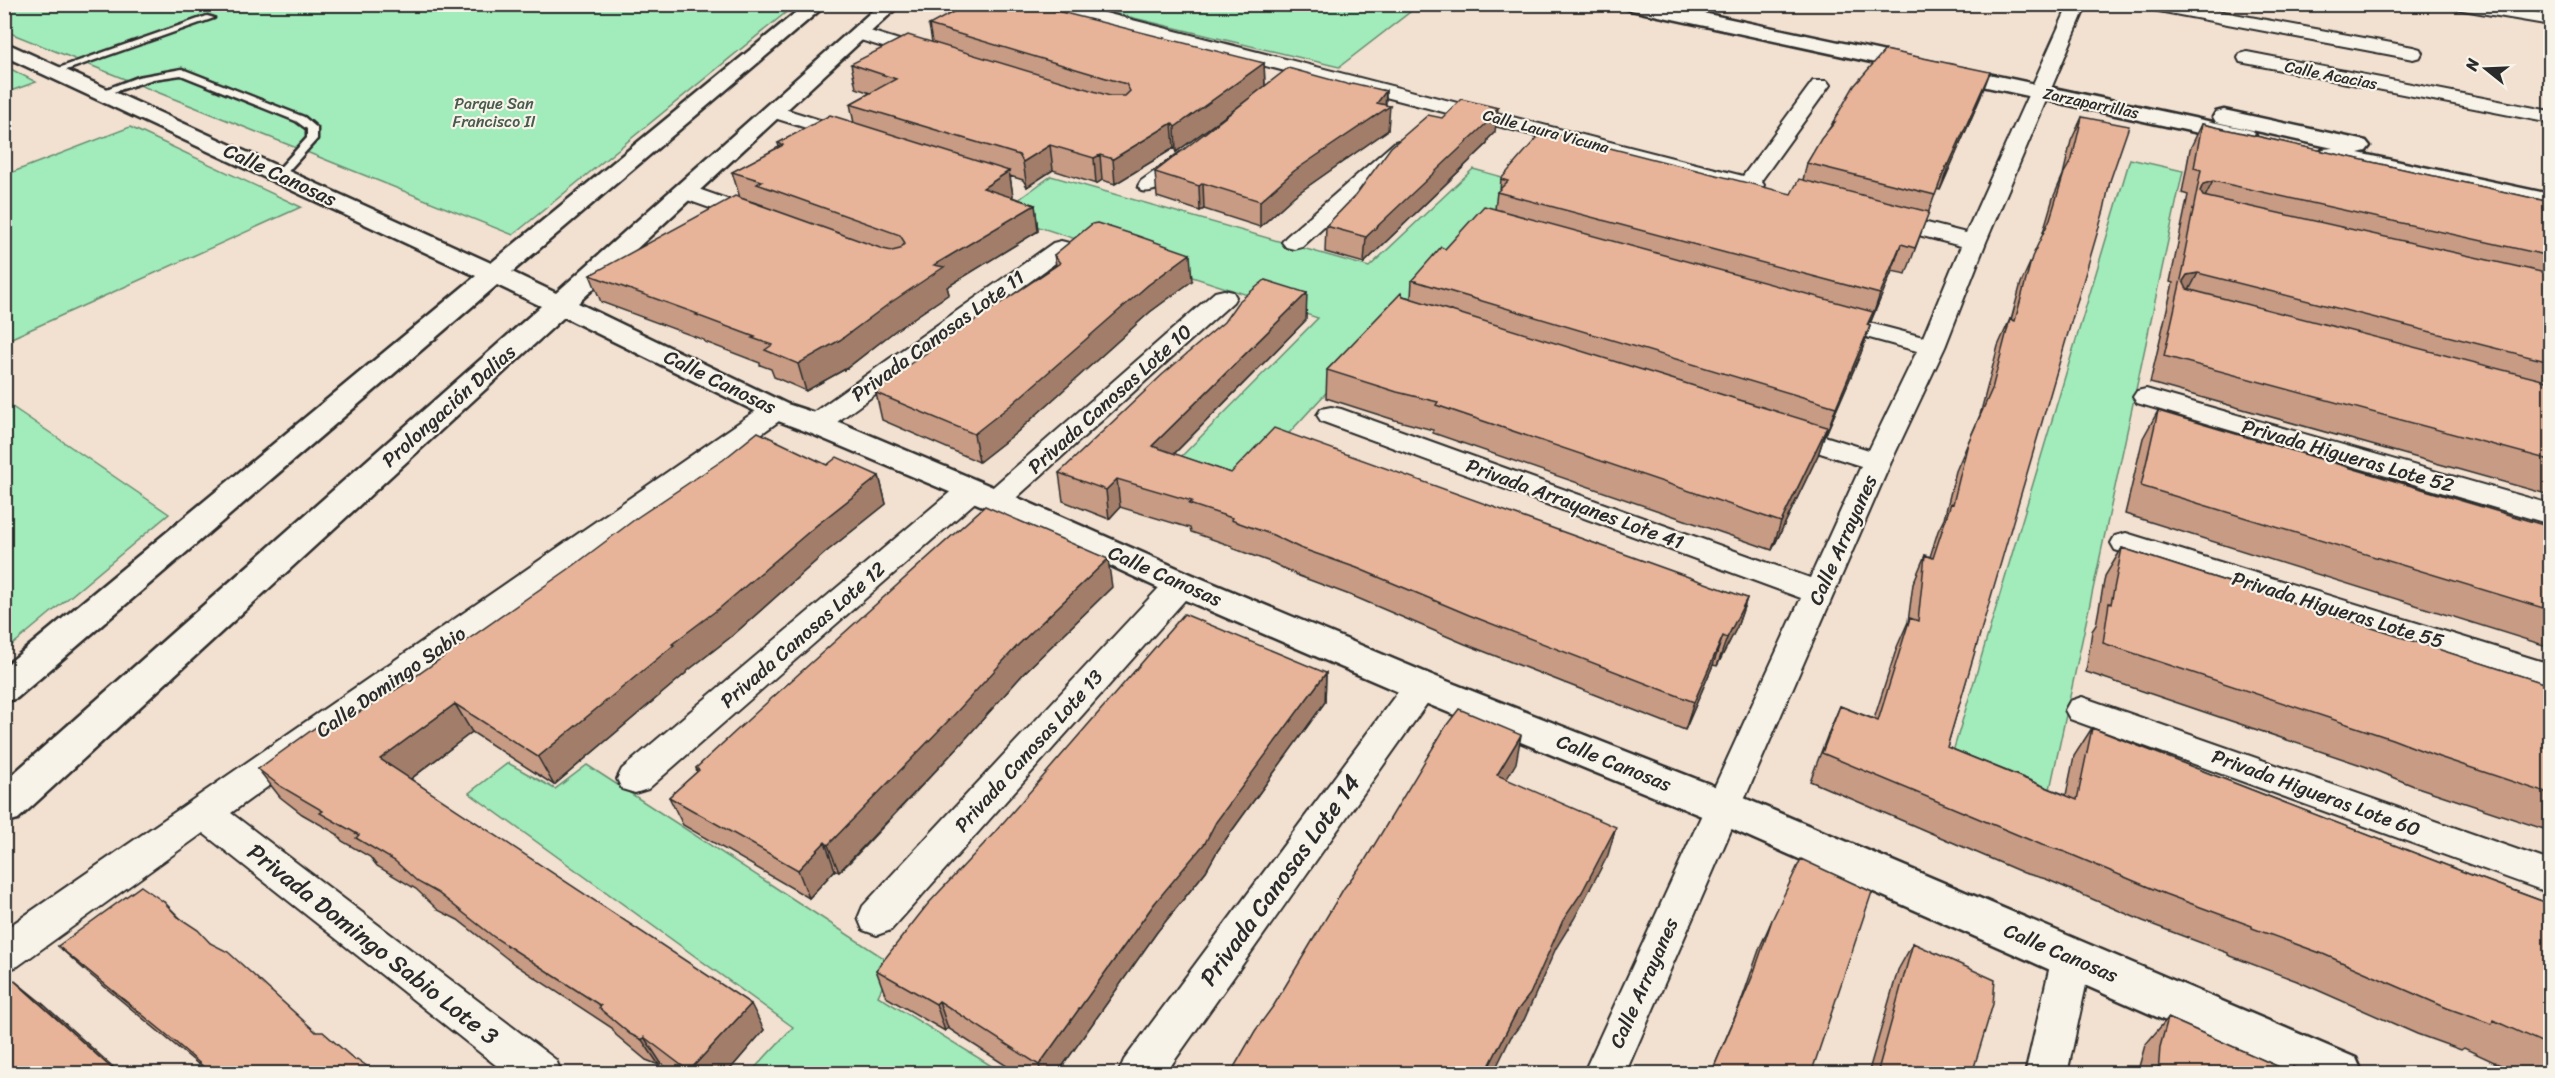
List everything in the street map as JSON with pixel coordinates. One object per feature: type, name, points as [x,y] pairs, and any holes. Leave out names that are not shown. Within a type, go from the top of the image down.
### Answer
[{"type":"street","points":[[4,688],[818,4]]},
{"type":"street","name":"Prolongación Dalias","points":[[4,807],[687,192],[892,4]]},
{"type":"street","name":"Calle Laura Vicuna","points":[[1047,4],[1770,190]]},
{"type":"street","name":"Zarzaparrillas","points":[[1631,4],[2550,186]]},
{"type":"street","name":"Zarzaparrillas","points":[[1688,4],[2550,201]]},
{"type":"street","name":"Calle Arrayanes","points":[[1604,1074],[1877,462],[1932,347],[1974,242],[2078,4]]},
{"type":"street","name":"Calle Acacias","points":[[2148,4],[2253,24],[2412,46],[2415,91]]},
{"type":"street","points":[[2457,4],[2550,21]]},
{"type":"street","name":"Calle Acacias","points":[[2253,24],[2244,66],[2415,91],[2550,117]]},
{"type":"street","points":[[860,34],[953,63]]},
{"type":"street","name":"Calle Canosas","points":[[4,48],[561,305],[776,410],[816,424],[983,495],[1181,584],[1421,686],[1723,807],[2340,1074]]},
{"type":"street","points":[[1287,81],[1304,69]]},
{"type":"street","points":[[1748,184],[1820,85]]},
{"type":"street","points":[[1431,121],[1448,106]]},
{"type":"street","points":[[775,112],[871,142]]},
{"type":"street","points":[[1294,242],[1414,136]]},
{"type":"street","points":[[1149,186],[1204,144]]},
{"type":"street","points":[[687,192],[775,224]]},
{"type":"street","points":[[1861,213],[1974,242]]},
{"type":"street","name":"Privada Canosas Lote 11","points":[[816,424],[1061,248]]},
{"type":"street","name":"Privada Canosas Lote 10","points":[[983,495],[1224,297]]},
{"type":"street","points":[[1804,312],[1932,347]]},
{"type":"street","name":"Privada Higueras Lote 52","points":[[2146,397],[2550,514]]},
{"type":"street","name":"Calle Domingo Sabio","points":[[4,953],[205,814],[776,410]]},
{"type":"street","name":"Privada Arrayanes Lote 41","points":[[1330,415],[1819,593]]},
{"type":"street","points":[[1763,426],[1877,462]]},
{"type":"street","name":"Privada Canosas Lote 12","points":[[635,779],[983,495]]},
{"type":"street","name":"Privada Higueras Lote 55","points":[[2126,543],[2550,676]]},
{"type":"street","name":"Privada Canosas Lote 13","points":[[877,918],[1181,584]]},
{"type":"street","name":"Privada Canosas Lote 14","points":[[1139,1074],[1421,686]]},
{"type":"street","name":"Privada Higueras Lote 60","points":[[2082,710],[2550,877]]},
{"type":"street","name":"Privada Domingo Sabio Lote 3","points":[[205,814],[541,1074]]},
{"type":"street","points":[[2046,1074],[2072,957]]},
{"type":"lane","points":[[55,71],[210,18]]},
{"type":"lane","points":[[101,93],[148,76],[182,72],[300,119],[312,128],[312,139],[279,175]]},
{"type":"green space","name":"Parque San Francisco II","points":[[4,5],[795,5],[513,235],[5,31]]},
{"type":"green space","points":[[1099,5],[1419,5],[1339,67],[1092,8]]},
{"type":"green space","points":[[5,66],[36,82],[5,93]]},
{"type":"green space","points":[[130,127],[301,207],[5,341],[5,175]]},
{"type":"green space","points":[[2130,159],[2183,171],[2049,794],[1952,755]]},
{"type":"green space","points":[[1473,169],[1520,182],[1233,494],[1171,467],[1318,318],[999,214],[1051,176],[1369,267]]},
{"type":"green space","points":[[5,402],[169,514],[5,651]]},
{"type":"green space","points":[[508,763],[555,789],[587,765],[893,964],[878,996],[1003,1073],[750,1073],[793,1027],[469,793]]},
{"type":"building","points":[[968,4],[1029,4],[1264,63],[1175,127],[1172,123],[1113,159],[1100,155],[1094,158],[1050,145],[1023,162],[1019,155],[850,104],[896,79],[851,64],[908,35],[1110,96],[1125,96],[1130,91],[1126,84],[929,25]]},
{"type":"building","points":[[1885,50],[1990,72],[1935,195],[1807,163],[1821,139],[1835,122],[1833,122],[1854,86]]},
{"type":"building","points":[[1288,68],[1350,85],[1352,83],[1386,91],[1377,103],[1390,106],[1294,171],[1260,201],[1203,183],[1199,186],[1155,172]]},
{"type":"building","points":[[1461,99],[1498,108],[1486,119],[1490,120],[1366,237],[1326,226],[1355,196],[1391,147],[1428,115],[1442,118]]},
{"type":"building","points":[[830,115],[1009,171],[983,188],[1035,205],[934,265],[944,267],[840,340],[798,364],[765,350],[772,345],[752,338],[755,337],[590,275],[735,196],[883,249],[892,251],[900,249],[905,243],[900,235],[757,184],[762,181],[732,172],[783,145],[778,143]]},
{"type":"building","points":[[2082,117],[2129,126],[2110,181],[2104,210],[1947,747],[2077,800],[2092,728],[2550,904],[2550,1046],[2493,1020],[2492,1024],[2447,1008],[2323,954],[2042,845],[1822,753],[1840,706],[1878,721],[1910,618],[1918,621],[1925,555],[1933,558],[1951,503],[1953,504],[1968,443],[1992,389],[2010,319],[2015,321],[2032,257],[2050,219],[2064,173],[2072,159]]},
{"type":"building","points":[[2202,124],[2550,202],[2550,256],[2213,181],[2203,184],[2200,191],[2203,196],[2550,274],[2550,362],[2198,273],[2187,275],[2183,281],[2187,289],[2550,382],[2550,460],[2164,356],[2186,257],[2184,256],[2201,170],[2194,168]]},
{"type":"building","points":[[1543,131],[1791,194],[1799,179],[1929,212],[1915,248],[1901,244],[1880,294],[1497,192],[1508,181],[1501,179]]},
{"type":"building","points":[[1484,206],[1873,312],[1867,325],[1870,326],[1836,407],[1412,280],[1441,247],[1445,249]]},
{"type":"building","points":[[1097,223],[1190,254],[1148,285],[1011,405],[974,434],[876,393],[910,364],[1060,263],[1054,255],[1092,224]]},
{"type":"building","points":[[1265,280],[1307,293],[1152,446],[1231,473],[1274,428],[1747,598],[1727,638],[1723,636],[1694,702],[1469,615],[1357,568],[1300,548],[1273,535],[1231,520],[1232,518],[1189,504],[1192,501],[1117,479],[1106,490],[1059,473],[1162,375],[1224,322],[1238,302]]},
{"type":"building","points":[[1401,293],[1403,296],[1827,427],[1781,522],[1436,405],[1438,402],[1327,370]]},
{"type":"building","points":[[2158,411],[2550,527],[2550,610],[2141,486]]},
{"type":"building","points":[[758,432],[827,465],[837,457],[879,476],[818,524],[721,607],[672,644],[674,645],[538,757],[455,704],[380,759],[751,1004],[689,1071],[644,1037],[642,1040],[630,1034],[599,1008],[601,1006],[494,937],[438,893],[418,882],[395,861],[356,838],[359,835],[320,813],[323,811],[280,786],[258,769],[323,722],[333,728],[403,685],[573,566],[638,517],[723,460]]},
{"type":"building","points":[[985,506],[1108,559],[1018,645],[828,845],[825,842],[798,870],[669,797],[699,770],[696,768],[762,707]]},
{"type":"building","points":[[2122,548],[2550,685],[2550,794],[2103,643],[2109,603],[2111,604]]},
{"type":"building","points":[[1184,614],[1326,673],[1216,822],[1205,843],[1154,904],[1039,1065],[939,1001],[936,1004],[876,970],[927,905],[995,832]]},
{"type":"building","points":[[1459,709],[1521,735],[1497,775],[1616,827],[1582,892],[1563,920],[1530,994],[1517,1011],[1485,1074],[1230,1074],[1344,888],[1364,862],[1446,726]]},
{"type":"building","points":[[1801,859],[1872,892],[1811,1074],[1711,1074],[1753,975],[1772,920]]},
{"type":"building","points":[[141,886],[164,902],[178,917],[198,930],[210,943],[228,952],[316,1032],[323,1032],[355,1060],[357,1059],[378,1074],[212,1074],[58,946]]},
{"type":"building","points":[[1913,943],[1995,980],[1993,1004],[1972,1074],[1877,1074]]},
{"type":"building","points":[[10,977],[118,1074],[4,1074],[4,981]]},
{"type":"building","points":[[2168,1018],[2293,1073],[2293,1067],[2308,1074],[2158,1074],[2160,1047]]}]
